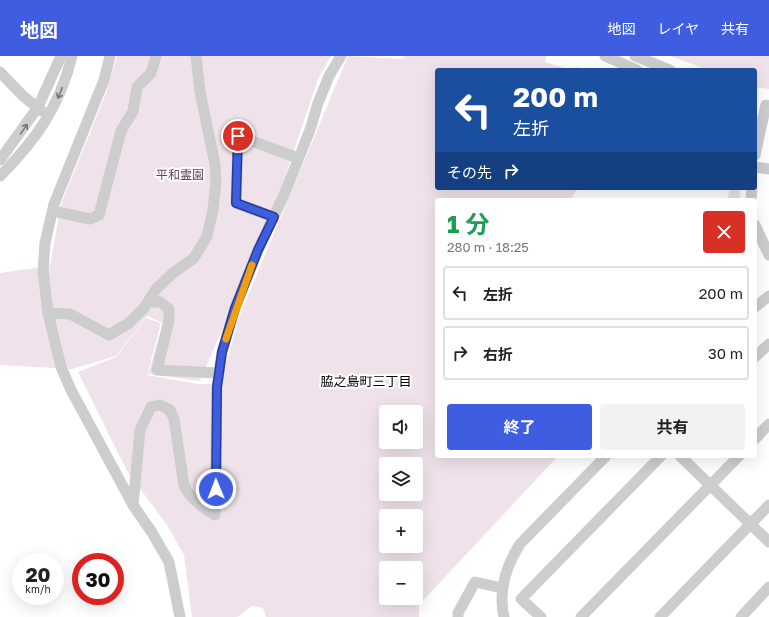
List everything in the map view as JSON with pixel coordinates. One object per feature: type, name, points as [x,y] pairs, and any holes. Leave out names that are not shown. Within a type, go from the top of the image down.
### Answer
[{"type":"street","points":[[0,160],[38,107],[61,56]]},
{"type":"street","points":[[0,176],[33,140],[49,116],[62,91],[72,56]]},
{"type":"street","points":[[110,56],[104,80],[53,211],[45,243],[43,271],[48,313],[61,367],[71,390],[133,505],[152,531],[169,562],[180,617]]},
{"type":"street","points":[[53,211],[90,219],[99,215],[121,131],[133,111],[137,87],[151,73],[156,56]]},
{"type":"street","points":[[48,313],[70,314],[109,335],[129,323],[149,302],[156,289],[173,273],[194,258],[207,236],[213,210],[216,182],[215,164],[200,92],[196,56]]},
{"type":"street","points":[[133,505],[140,430],[151,407],[160,405],[170,410],[174,419],[184,485],[187,492],[201,506],[214,515],[217,387],[222,352],[235,308],[258,250],[274,217],[310,130],[318,103],[329,76],[341,56]]},
{"type":"street","points":[[605,56],[632,68]]},
{"type":"street","points":[[635,56],[665,68]]},
{"type":"street","points":[[0,72],[23,96],[49,116]]},
{"type":"street","points":[[757,146],[763,117],[763,104]]},
{"type":"street","points":[[274,217],[236,203],[238,136],[298,158]]},
{"type":"street","points":[[757,167],[769,169]]},
{"type":"street","points":[[757,228],[765,238],[769,255]]},
{"type":"street","points":[[757,305],[769,296]]},
{"type":"street","points":[[149,302],[160,302],[169,308],[169,320],[158,370],[219,373]]},
{"type":"street","points":[[757,356],[769,344]]},
{"type":"street","points":[[757,437],[769,424]]},
{"type":"street","points":[[504,617],[502,588],[512,558],[520,544],[604,458]]},
{"type":"street","points":[[541,617],[521,599],[659,458]]},
{"type":"street","points":[[682,458],[710,487],[769,542]]},
{"type":"street","points":[[581,617],[737,458]]},
{"type":"street","points":[[660,617],[769,505]]},
{"type":"street","points":[[458,617],[458,613],[474,582],[502,588]]},
{"type":"street","points":[[741,617],[769,587]]},
{"type":"green space","name":"平和霊園","points":[[117,56],[331,56],[318,79],[274,210],[200,381],[148,374],[163,323],[147,316],[116,356],[72,369],[0,365],[0,273],[50,266],[61,204],[106,93]]},
{"type":"green space","points":[[348,56],[402,59],[406,56],[546,56],[545,62],[565,68],[435,68],[435,190],[577,190],[571,198],[435,198],[435,458],[556,458],[423,601],[423,561],[379,561],[379,605],[419,605],[419,617],[266,617],[263,608],[252,606],[237,617],[192,617],[184,555],[167,525],[127,471],[78,372],[116,357],[146,318],[161,323],[147,375],[197,384],[221,384],[238,320]]},
{"type":"green space","points":[[671,56],[769,56],[769,89],[757,87],[757,68],[702,68]]},
{"type":"green space","points":[[730,190],[740,190],[740,198],[728,198]]},
{"type":"slow traffic","points":[[226,339],[235,308],[252,265]]},
{"type":"district","name":"脇之島町三丁目","points":[[366,381]]},
{"type":"route","points":[[216,489],[215,457],[217,387],[222,352],[235,308],[258,250],[274,217],[236,203],[238,136]]}]
